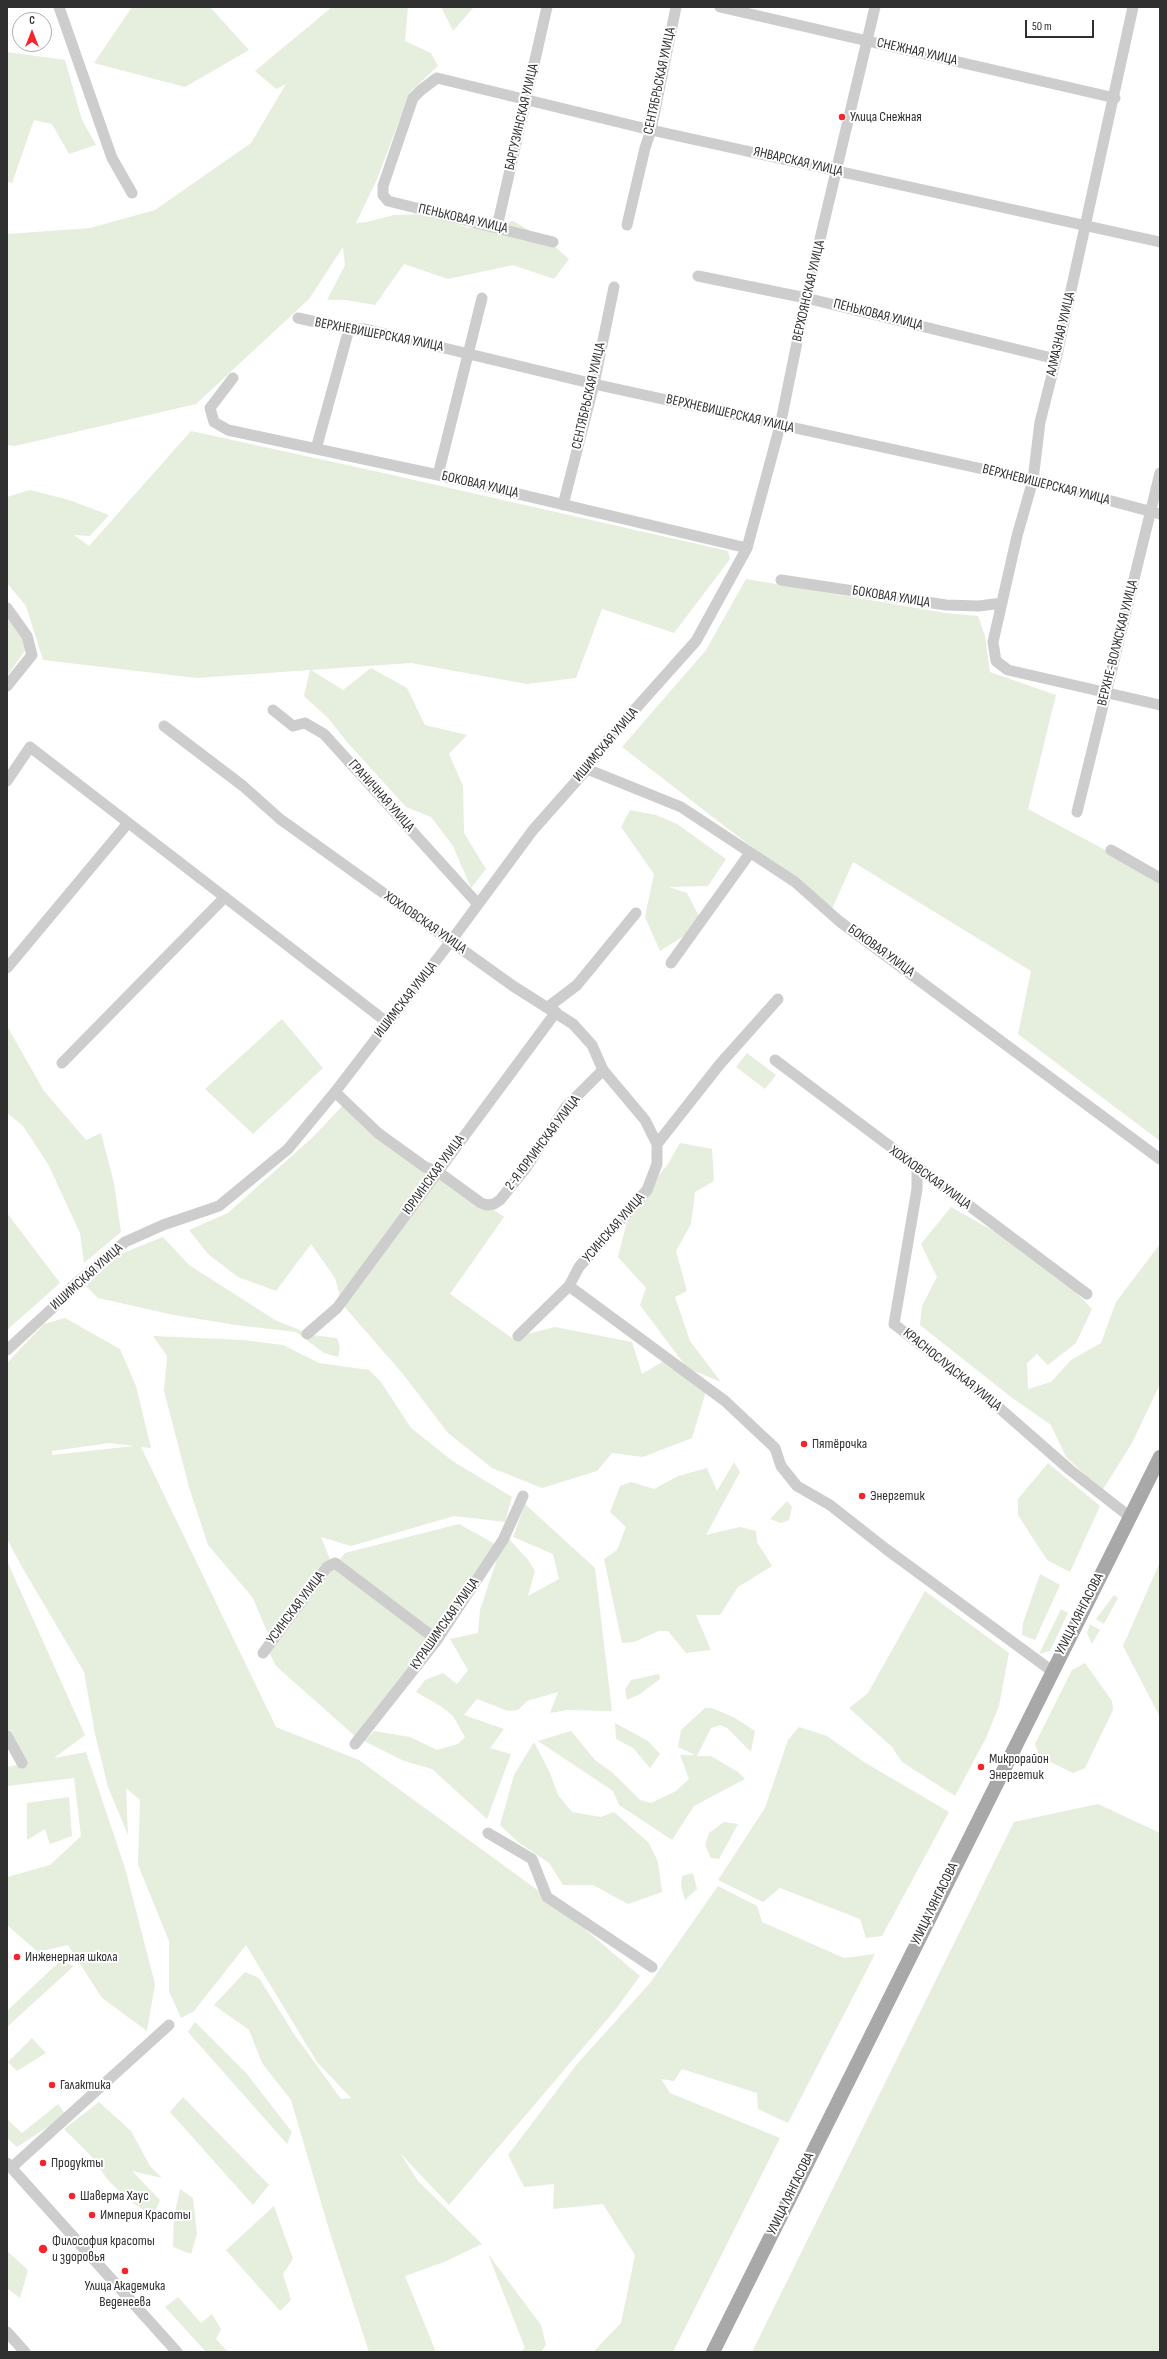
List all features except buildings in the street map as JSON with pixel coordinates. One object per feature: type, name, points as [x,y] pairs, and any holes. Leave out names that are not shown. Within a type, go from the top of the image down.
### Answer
[{"type":"main road","name":"УЛИЦА ЛЯНГАСОВА","points":[[713,2352],[1160,1457]]},
{"type":"street","points":[[59,7],[112,158],[132,193]]},
{"type":"street","name":"БАРГУЗИНСКАЯ УЛИЦА","points":[[497,227],[547,7]]},
{"type":"street","name":"СЕНТЯБРЬСКАЯ УЛИЦА","points":[[627,225],[645,148],[651,130],[676,7]]},
{"type":"street","name":"СНЕЖНАЯ УЛИЦА","points":[[720,7],[1114,98]]},
{"type":"street","name":"ВЕРХОЯНСКАЯ УЛИЦА","points":[[735,572],[747,548],[780,426],[806,298],[875,7]]},
{"type":"street","name":"АЛМАЗНАЯ УЛИЦА","points":[[1105,692],[1008,670],[996,661],[992,642],[1017,536],[1033,480],[1040,422],[1086,226],[1133,7]]},
{"type":"street","name":"ЯНВАРСКАЯ УЛИЦА","points":[[383,186],[413,98],[437,78],[651,130],[1160,242]]},
{"type":"street","name":"ПЕНЬКОВАЯ УЛИЦА","points":[[383,186],[383,195],[388,201],[553,242]]},
{"type":"street","name":"ПЕНЬКОВАЯ УЛИЦА","points":[[698,276],[806,298],[1056,359]]},
{"type":"street","name":"СЕНТЯБРЬСКАЯ УЛИЦА","points":[[563,505],[594,384],[614,287]]},
{"type":"street","points":[[438,476],[482,298]]},
{"type":"street","name":"ВЕРХНЕВИШЕРСКАЯ УЛИЦА","points":[[298,318],[349,329],[365,329],[594,384],[780,426],[1033,480],[1156,513]]},
{"type":"street","points":[[316,449],[349,329]]},
{"type":"street","name":"БОКОВАЯ УЛИЦА","points":[[233,378],[210,408],[214,422],[228,430],[438,476],[747,548]]},
{"type":"street","name":"ВЕРХНЕ-ВОЛЖСКАЯ УЛИЦА","points":[[1077,812],[1105,692],[1156,513],[1160,473]]},
{"type":"street","name":"ИШИМСКАЯ УЛИЦА","points":[[7,1350],[57,1304],[73,1286],[125,1242],[163,1225],[219,1206],[288,1149],[335,1092],[451,941],[532,830],[587,769],[604,744],[696,641],[735,572]]},
{"type":"street","name":"БОКОВАЯ УЛИЦА","points":[[781,580],[946,605],[979,606],[1002,603]]},
{"type":"street","points":[[7,608],[27,636],[32,655],[7,686]]},
{"type":"street","points":[[1105,692],[1160,705]]},
{"type":"street","name":"ГРАНИЧНАЯ УЛИЦА","points":[[273,710],[293,726],[305,723],[324,734],[478,903]]},
{"type":"street","name":"ХОХЛОВСКАЯ УЛИЦА","points":[[164,726],[243,786],[280,819],[513,986],[574,1024],[592,1045],[603,1070],[645,1120],[656,1144]]},
{"type":"street","points":[[7,781],[30,748],[388,1023]]},
{"type":"street","name":"БОКОВАЯ УЛИЦА","points":[[587,769],[681,807],[795,882],[839,921],[1160,1159]]},
{"type":"street","points":[[7,968],[128,822]]},
{"type":"street","points":[[1111,850],[1160,878]]},
{"type":"street","points":[[671,963],[750,853]]},
{"type":"street","points":[[62,1063],[225,897]]},
{"type":"street","name":"ЮРЛИНСКАЯ УЛИЦА","points":[[307,1334],[338,1308],[552,1009],[577,985],[636,913]]},
{"type":"street","points":[[656,1144],[720,1064],[778,999]]},
{"type":"street","name":"ХОХЛОВСКАЯ УЛИЦА","points":[[775,1060],[918,1169],[1087,1294]]},
{"type":"street","name":"2-Я ЮРЛИНСКАЯ УЛИЦА","points":[[437,1171],[481,1203],[494,1204],[500,1200],[526,1168],[565,1108],[603,1070]]},
{"type":"street","points":[[335,1092],[378,1133],[425,1167],[437,1171]]},
{"type":"street","name":"УСИНСКАЯ УЛИЦА","points":[[518,1336],[569,1286],[579,1267],[647,1190],[657,1164],[656,1144]]},
{"type":"street","name":"КРАСНОСЛУДСКАЯ УЛИЦА","points":[[918,1169],[917,1189],[894,1324],[981,1392],[1070,1470],[1130,1517]]},
{"type":"street","points":[[569,1286],[725,1401],[775,1448],[781,1466],[797,1486],[830,1505],[886,1549],[1052,1671]]},
{"type":"street","name":"КУРАШИМСКАЯ УЛИЦА","points":[[355,1744],[437,1640],[503,1540],[523,1496]]},
{"type":"street","name":"УСИНСКАЯ УЛИЦА","points":[[263,1653],[331,1564],[341,1566],[437,1640]]},
{"type":"street","points":[[7,1736],[22,1763]]},
{"type":"street","points":[[488,1833],[532,1859],[547,1897],[652,1967]]},
{"type":"street","points":[[169,2025],[9,2166],[176,2352]]},
{"type":"street","points":[[7,2332],[25,2352]]},
{"type":"green space","points":[[132,7],[210,7],[249,50],[185,87],[94,63]]},
{"type":"green space","points":[[332,7],[408,7],[405,41],[431,53],[438,66],[410,92],[377,179],[356,223],[367,222],[394,215],[428,214],[468,228],[513,221],[548,241],[569,259],[554,279],[513,265],[448,279],[404,264],[375,305],[346,300],[327,300],[345,265],[343,247],[309,299],[196,404],[15,446],[7,445],[7,234],[90,228],[155,210],[251,143],[286,84],[276,89],[255,71]]},
{"type":"green space","points":[[441,7],[474,7],[453,31]]},
{"type":"green space","points":[[7,52],[65,60],[82,120],[96,145],[69,154],[52,124],[34,120],[12,183],[7,182]]},
{"type":"green space","points":[[191,431],[728,551],[730,559],[674,633],[602,609],[576,678],[527,684],[411,663],[311,670],[343,690],[371,668],[407,688],[425,725],[467,735],[449,754],[463,786],[464,833],[486,869],[471,888],[453,846],[431,817],[406,807],[347,742],[328,718],[304,696],[310,670],[197,678],[43,660],[26,606],[7,583],[7,497],[30,490],[69,500],[109,515],[90,536],[74,535],[89,546]]},
{"type":"green space","points":[[746,579],[946,613],[978,616],[985,636],[990,672],[1056,695],[1028,809],[1160,879],[1160,1141],[1018,1034],[1031,971],[853,862],[832,909],[622,747],[706,650]]},
{"type":"green space","points":[[7,609],[29,645],[7,676]]},
{"type":"green space","points":[[630,810],[656,815],[677,824],[726,859],[708,886],[669,887],[687,893],[703,924],[660,951],[645,917],[654,874],[621,827]]},
{"type":"green space","points":[[282,1019],[323,1068],[253,1134],[205,1089]]},
{"type":"green space","points":[[7,1026],[44,1091],[86,1140],[101,1133],[114,1183],[121,1232],[84,1263],[80,1233],[48,1164],[23,1126],[7,1113]]},
{"type":"green space","points":[[747,1053],[776,1075],[765,1089],[736,1067]]},
{"type":"green space","points":[[345,1103],[504,1217],[450,1294],[512,1338],[555,1327],[632,1342],[642,1374],[662,1362],[706,1391],[692,1438],[643,1457],[612,1453],[597,1471],[542,1488],[492,1468],[448,1433],[403,1374],[342,1304],[335,1278],[311,1244],[276,1291],[238,1277],[208,1254],[189,1230],[228,1213],[314,1136]]},
{"type":"green space","points":[[680,1143],[712,1149],[714,1181],[695,1192],[691,1224],[676,1251],[687,1291],[675,1297],[690,1341],[721,1382],[687,1368],[640,1305],[646,1288],[618,1257],[629,1213],[668,1164]]},
{"type":"green space","points":[[951,1207],[1046,1261],[1092,1309],[1076,1343],[1048,1365],[1037,1354],[1027,1363],[1028,1389],[1051,1382],[1071,1360],[1101,1343],[1116,1302],[1160,1244],[1160,1384],[1132,1443],[1102,1491],[1066,1457],[1051,1425],[1011,1397],[920,1325],[922,1306],[937,1277],[921,1244]]},
{"type":"green space","points":[[7,1213],[60,1283],[7,1330]]},
{"type":"green space","points":[[163,1237],[189,1265],[275,1320],[312,1335],[337,1338],[340,1348],[338,1357],[324,1353],[296,1332],[236,1325],[174,1315],[98,1298],[86,1286],[118,1255]]},
{"type":"green space","points":[[65,1318],[120,1349],[136,1386],[151,1448],[141,1447],[276,1727],[359,1760],[547,1897],[640,1976],[616,2009],[449,2205],[400,2153],[418,2181],[482,2244],[444,2262],[405,2276],[436,2352],[369,2352],[330,2233],[291,2100],[262,2063],[249,2030],[214,2005],[245,1972],[259,1978],[294,2034],[341,2099],[351,2098],[317,2062],[246,1945],[194,2011],[181,2018],[169,1991],[169,1941],[138,1865],[140,1800],[126,1788],[128,1835],[108,1787],[95,1734],[84,1672],[7,1539],[7,1363],[44,1324]],"holes":[[[110,1443],[134,1446],[52,1455],[52,1451]]]},
{"type":"green space","points":[[153,1336],[243,1340],[283,1345],[319,1363],[369,1370],[381,1382],[411,1428],[454,1462],[512,1497],[505,1522],[454,1516],[351,1546],[321,1537],[332,1564],[328,1574],[345,1553],[459,1524],[495,1544],[432,1641],[356,1737],[276,1666],[269,1652],[270,1639],[253,1598],[208,1545],[189,1487],[164,1391],[167,1356]]},
{"type":"green space","points":[[734,1462],[740,1472],[706,1535],[740,1527],[756,1531],[757,1542],[772,1566],[738,1587],[720,1615],[696,1615],[711,1650],[686,1653],[668,1631],[659,1631],[634,1642],[622,1643],[604,1559],[617,1550],[626,1527],[610,1512],[620,1486],[631,1482],[654,1489],[678,1476],[707,1468],[717,1491]]},
{"type":"green space","points":[[1048,1463],[1100,1506],[1070,1572],[1047,1560],[1018,1515],[1018,1499]]},
{"type":"green space","points":[[787,1501],[792,1507],[789,1520],[781,1523],[770,1519]]},
{"type":"green space","points":[[525,1504],[595,1568],[612,1711],[568,1710],[550,1713],[558,1692],[527,1701],[518,1710],[508,1711],[477,1699],[464,1715],[504,1729],[490,1748],[511,1754],[487,1819],[432,1769],[404,1761],[364,1741],[374,1731],[410,1737],[437,1750],[458,1744],[465,1737],[453,1716],[442,1707],[416,1692],[425,1680],[443,1673],[457,1684],[468,1670],[450,1639],[478,1633],[480,1610],[499,1553],[509,1539],[529,1561],[535,1571],[528,1596],[559,1579],[553,1554],[513,1537]]},
{"type":"green space","points":[[7,1561],[85,1735],[54,1758],[86,1752],[125,1868],[155,1984],[147,2031],[102,1998],[68,1945],[38,1952],[7,1925],[7,1877],[50,1865],[81,1836],[74,1778],[7,1786],[7,1767],[26,1763],[7,1729]]},
{"type":"green space","points":[[1160,1562],[1160,1717],[1123,1646]]},
{"type":"green space","points":[[1040,1574],[1060,1585],[1035,1640],[1022,1635],[1023,1623]]},
{"type":"green space","points":[[925,1591],[1009,1653],[999,1706],[986,1738],[955,1796],[902,1762],[892,1747],[849,1708],[868,1693]]},
{"type":"green space","points":[[1114,1595],[1118,1598],[1104,1624],[1096,1619]]},
{"type":"green space","points":[[1061,1609],[1068,1613],[1050,1651],[1039,1654]]},
{"type":"green space","points":[[1090,1624],[1100,1630],[1092,1644],[1087,1633]]},
{"type":"green space","points":[[1085,1663],[1112,1701],[1113,1710],[1085,1768],[1073,1773],[1040,1757],[1035,1744],[1072,1670]]},
{"type":"green space","points":[[659,1674],[660,1679],[640,1694],[627,1700],[625,1689],[631,1680]]},
{"type":"green space","points":[[705,1708],[712,1708],[735,1718],[755,1731],[751,1752],[727,1728],[720,1725],[711,1728],[697,1756],[711,1756],[738,1772],[745,1779],[694,1806],[672,1840],[619,1805],[613,1791],[538,1741],[571,1731],[595,1760],[613,1773],[640,1800],[651,1803],[676,1791],[689,1779],[680,1755],[695,1755],[678,1747],[681,1730]]},
{"type":"green space","points":[[615,1723],[648,1741],[660,1754],[650,1768],[633,1748],[616,1739]]},
{"type":"green space","points":[[799,1727],[827,1736],[864,1762],[949,1812],[882,1936],[866,1938],[860,1919],[780,1888],[763,1902],[718,1880],[765,1808],[788,1740]]},
{"type":"green space","points":[[534,1742],[550,1773],[558,1795],[572,1812],[601,1817],[614,1812],[649,1843],[658,1862],[662,1892],[628,1904],[593,1885],[563,1885],[549,1863],[518,1842],[500,1825],[514,1775]]},
{"type":"green space","points":[[69,1797],[72,1836],[50,1844],[45,1829],[27,1840],[27,1803]]},
{"type":"green space","points":[[1098,1804],[1160,1833],[1160,2352],[752,2352],[1014,1822]]},
{"type":"green space","points":[[724,1822],[738,1824],[719,1859],[711,1858],[705,1845],[709,1833]]},
{"type":"green space","points":[[693,1873],[697,1889],[685,1900],[681,1886],[682,1876]]},
{"type":"green space","points":[[718,1886],[757,1906],[762,1922],[844,1958],[875,1954],[788,2123],[758,2109],[757,2093],[682,2069],[674,2081],[661,2079],[670,2093],[780,2138],[673,2352],[588,2352],[594,2351],[621,2323],[635,2255],[603,2204],[553,2209],[554,2184],[524,2187],[508,2155],[577,2064],[650,1983]]},
{"type":"green space","points":[[60,1961],[74,1966],[7,2027],[7,2011]]},
{"type":"green space","points":[[195,2022],[247,2074],[292,2132],[287,2144],[188,2032]]},
{"type":"green space","points":[[32,2038],[46,2053],[17,2071],[8,2062]]},
{"type":"green space","points":[[183,2097],[269,2185],[253,2205],[170,2112]]},
{"type":"green space","points":[[99,2102],[131,2131],[150,2166],[162,2178],[132,2171],[160,2200],[153,2217],[126,2198],[108,2180],[90,2155],[64,2129]]},
{"type":"green space","points":[[58,2104],[66,2115],[17,2147],[7,2138],[7,2119],[22,2133]]},
{"type":"green space","points":[[180,2189],[193,2198],[197,2234],[191,2254],[173,2247],[174,2217]]},
{"type":"green space","points":[[274,2206],[293,2259],[283,2274],[291,2300],[280,2311],[226,2250]]},
{"type":"green space","points":[[7,2251],[28,2270],[20,2298],[7,2288]]},
{"type":"green space","points":[[488,2254],[541,2325],[546,2345],[541,2352],[519,2352],[525,2348]]},
{"type":"green space","points":[[178,2297],[201,2323],[212,2314],[221,2329],[216,2339],[228,2352],[206,2352],[165,2307]]},
{"type":"place","name":"Улица Снежная","points":[[842,117]]},
{"type":"place","name":"Пятёрочка","points":[[804,1444]]},
{"type":"place","name":"Энергетик","points":[[862,1496]]},
{"type":"place","name":"Микрорайон Энергетик","points":[[981,1767]]},
{"type":"place","name":"Инженерная школа","points":[[17,1957]]},
{"type":"place","name":"Галактика","points":[[52,2085]]},
{"type":"place","name":"Продукты","points":[[43,2163]]},
{"type":"place","name":"Шаверма Хаус","points":[[72,2196]]},
{"type":"place","name":"Империя Красоты","points":[[92,2215]]},
{"type":"place","name":"Философия красоты и здоровья","points":[[43,2249]]},
{"type":"place","name":"Улица Академика Веденеева","points":[[125,2271]]}]
